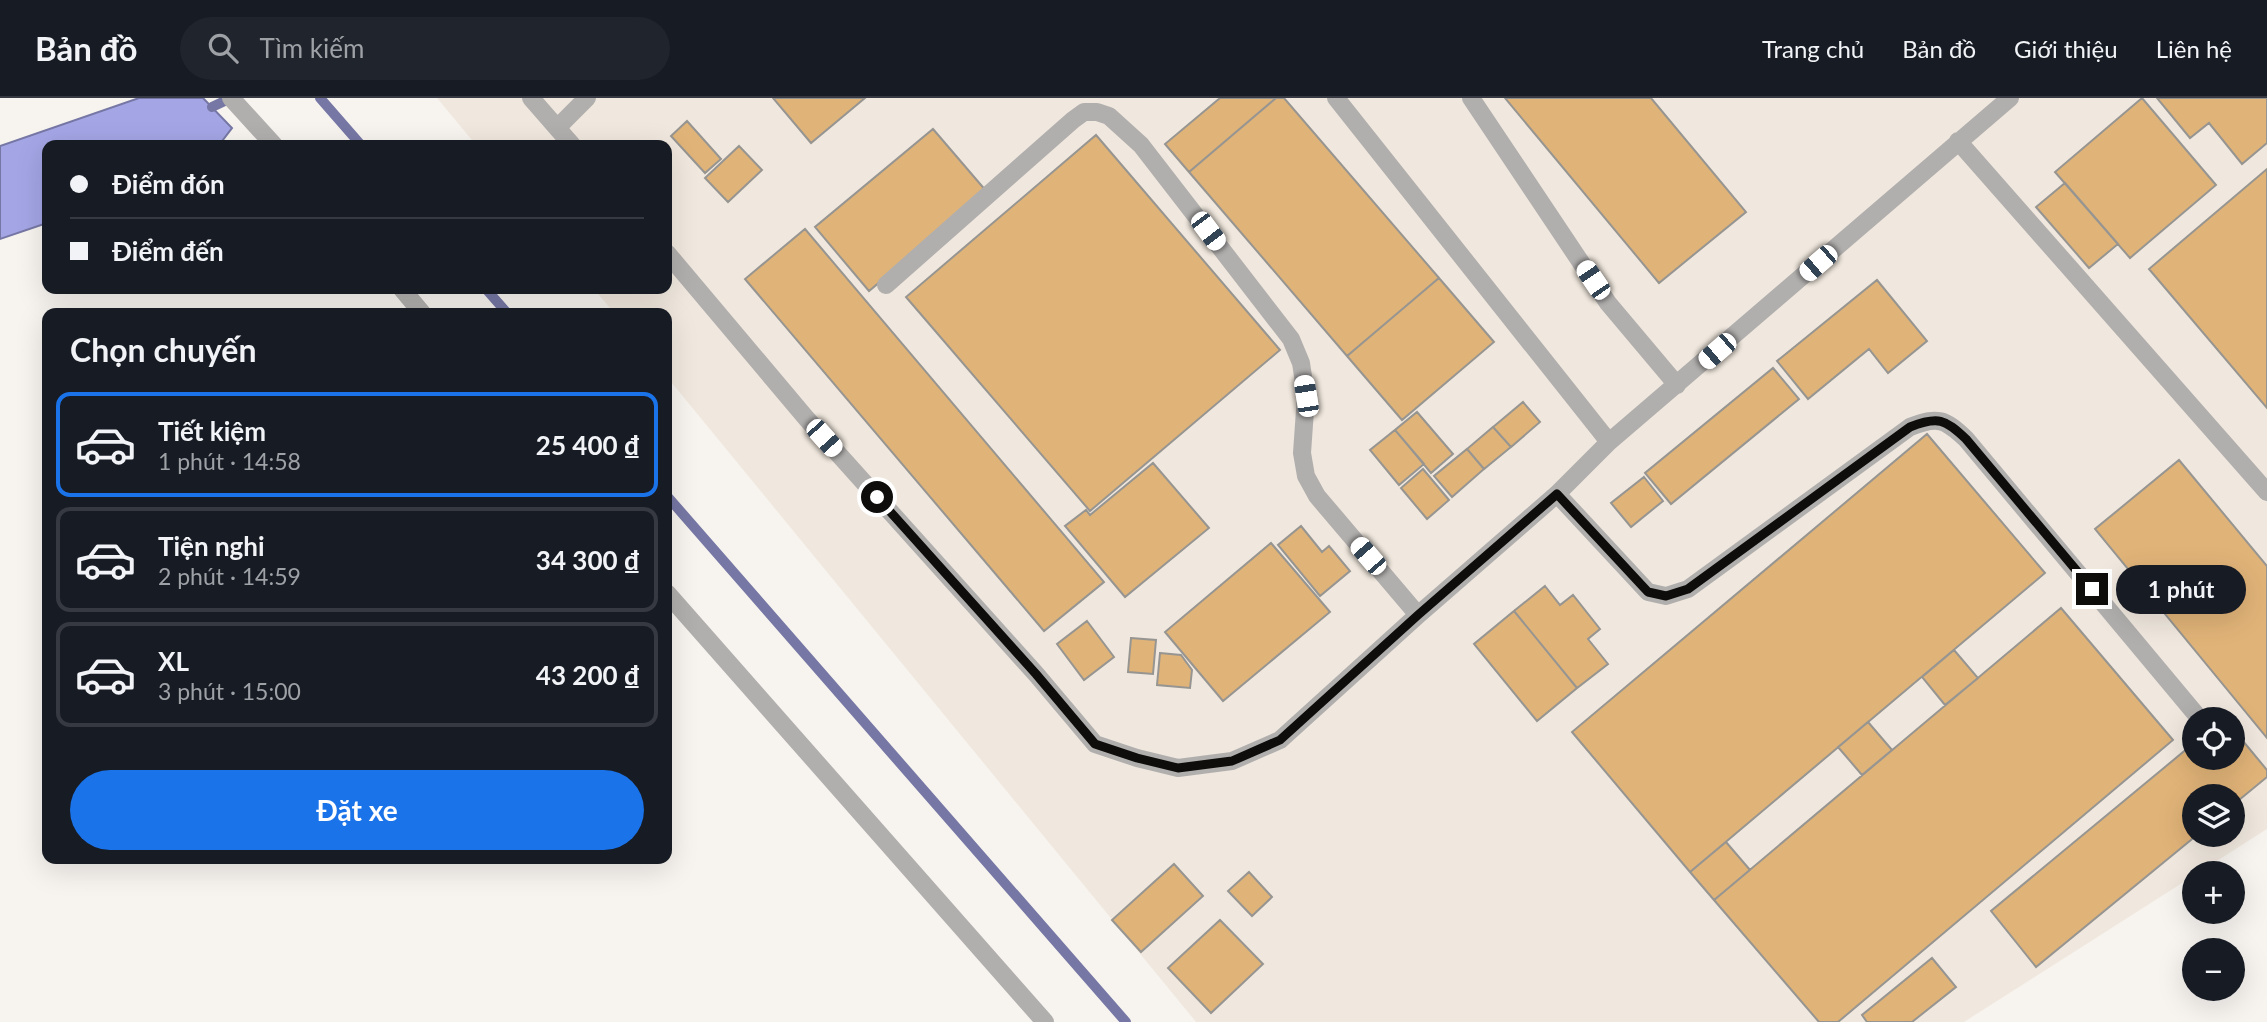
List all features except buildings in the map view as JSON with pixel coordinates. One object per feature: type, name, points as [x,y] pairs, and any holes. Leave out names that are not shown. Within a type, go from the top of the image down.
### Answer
[{"type":"lane","points":[[231,98],[269,140]]},
{"type":"lane","points":[[531,98],[567,140]]},
{"type":"lane","points":[[556,128],[587,98]]},
{"type":"lane","points":[[1336,98],[1609,442]]},
{"type":"lane","points":[[1471,98],[1608,303],[1677,385]]},
{"type":"lane","points":[[672,259],[806,418],[1036,674],[1095,744],[1178,768],[1232,761],[1280,740],[1557,494],[1609,442],[2010,98]]},
{"type":"lane","points":[[886,285],[1073,120],[1084,112],[1097,112],[1109,117],[1141,145],[1291,339],[1301,363],[1306,396],[1302,453],[1306,476],[1317,496],[1418,615]]},
{"type":"lane","points":[[1958,141],[2267,492]]},
{"type":"lane","points":[[406,294],[418,308]]},
{"type":"lane","points":[[1557,494],[1648,592],[1666,596],[1688,589],[1910,427],[1928,420],[1950,424],[1966,439],[2190,707]]},
{"type":"lane","points":[[672,599],[1045,1022]]},
{"type":"shaded area","points":[[437,98],[2267,98],[2267,829],[2245,843],[2245,784],[2182,784],[2182,847],[2239,847],[2217,861],[2182,861],[2182,883],[1964,1022],[1196,1022],[672,383],[672,308],[610,308],[598,294],[672,294],[672,140],[472,140]]},
{"type":"water","points":[[139,98],[203,98],[232,128],[223,140],[42,140],[42,225],[0,239],[0,146]]},
{"type":"waterway","points":[[212,107],[231,98]]},
{"type":"waterway","points":[[320,98],[357,140]]},
{"type":"waterway","points":[[490,294],[503,308]]},
{"type":"waterway","points":[[672,502],[1126,1022]]},
{"type":"route","points":[[877,497],[1095,744],[1178,768],[1232,761],[1280,740],[1557,494],[1648,592],[1666,596],[1688,589],[1910,427],[1928,420],[1950,424],[1966,439],[2092,589]]}]
